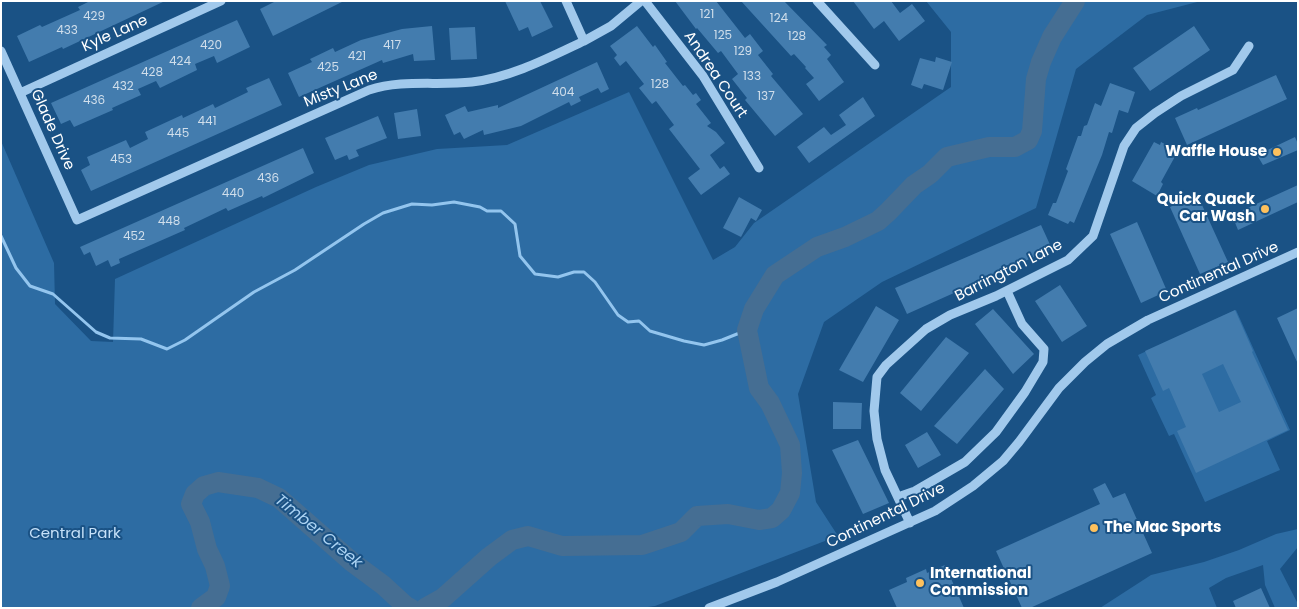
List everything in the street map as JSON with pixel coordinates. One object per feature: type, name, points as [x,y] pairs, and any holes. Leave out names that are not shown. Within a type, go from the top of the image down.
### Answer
[{"type":"street","name":"Kyle Lane","points":[[20,92],[221,1]]},
{"type":"street","points":[[566,1],[584,41]]},
{"type":"street","name":"Andrea Court","points":[[584,41],[611,26],[643,1],[703,76],[759,168]]},
{"type":"street","points":[[817,1],[875,65]]},
{"type":"street","name":"Misty Lane","points":[[78,220],[369,90],[400,83],[458,84],[486,80],[520,70],[584,41]]},
{"type":"street","name":"Barrington Lane","points":[[910,523],[885,470],[877,439],[874,411],[877,377],[886,365],[926,329],[950,315],[1007,291],[1068,260],[1093,236],[1124,146],[1136,128],[1181,96],[1233,70],[1249,46]]},
{"type":"street","name":"Glade Drive","points":[[1,51],[78,220]]},
{"type":"street","name":"Continental Drive","points":[[709,608],[778,582],[936,511],[993,470],[1019,442],[1059,388],[1085,362],[1107,344],[1148,320],[1298,252]]},
{"type":"street","points":[[898,497],[915,490],[964,462],[996,432],[1025,392],[1043,362],[1044,349],[1022,324],[1007,291]]},
{"type":"green space","name":"Central Park","points":[[926,1],[1201,1],[1147,15],[1076,69],[1036,208],[882,282],[824,322],[798,394],[816,502],[838,536],[655,606],[641,608],[1,608],[1,141],[54,263],[55,304],[91,341],[113,342],[115,279],[316,187],[369,165],[437,149],[507,145],[629,92],[713,260],[735,247],[754,223],[951,87],[951,32]]},
{"type":"green space","points":[[1236,310],[1290,430],[1267,441],[1280,470],[1205,502],[1174,434],[1169,436],[1151,398],[1156,395],[1138,355]]},
{"type":"green space","points":[[1298,529],[1298,547],[1280,569],[1298,604],[1298,608],[1275,608],[1265,585],[1263,565],[1226,578],[1209,588],[1217,608],[1100,608],[1151,575],[1204,562],[1239,550],[1276,534]]},
{"type":"building","points":[[90,1],[165,1],[63,49],[62,47],[29,62],[17,36],[80,10],[78,7]]},
{"type":"building","points":[[276,1],[344,1],[273,36],[260,9]]},
{"type":"building","points":[[505,1],[540,1],[553,27],[532,37],[528,27],[519,31]]},
{"type":"building","points":[[675,1],[716,1],[745,38],[750,34],[763,51],[758,55],[773,74],[771,76],[803,114],[775,136],[745,100],[747,98],[732,79],[738,74],[721,51],[718,53],[696,29]]},
{"type":"building","points":[[741,1],[784,1],[827,45],[824,47],[831,55],[827,59],[844,82],[819,101],[806,84],[814,78],[806,67],[794,54],[791,56]]},
{"type":"building","points":[[853,1],[891,1],[900,13],[912,4],[925,21],[899,41],[884,21],[874,29]]},
{"type":"building","points":[[237,20],[250,47],[217,63],[214,56],[195,64],[197,70],[160,88],[156,81],[138,89],[141,95],[74,127],[70,120],[61,124],[51,103]]},
{"type":"building","points":[[432,26],[435,60],[414,61],[413,54],[383,63],[382,60],[299,97],[288,73],[312,62],[310,59],[333,48],[335,52],[361,40],[402,29]]},
{"type":"building","points":[[637,26],[653,47],[655,45],[667,62],[665,63],[683,86],[685,85],[693,95],[696,93],[701,100],[696,104],[711,123],[707,126],[716,132],[725,143],[710,155],[720,169],[724,166],[730,174],[701,195],[688,178],[700,169],[669,129],[674,125],[656,101],[652,104],[639,88],[644,84],[626,61],[620,66],[614,58],[617,55],[610,46]]},
{"type":"building","points":[[1194,26],[1210,50],[1150,91],[1133,68]]},
{"type":"building","points":[[475,27],[477,59],[451,60],[449,28]]},
{"type":"building","points":[[936,57],[952,62],[943,90],[924,84],[922,89],[911,85],[920,58],[935,62]]},
{"type":"building","points":[[597,62],[609,89],[601,93],[598,88],[579,97],[581,101],[571,106],[569,102],[521,126],[484,135],[483,130],[464,139],[460,132],[454,135],[445,115],[465,106],[468,112],[498,105],[498,108]]},
{"type":"building","points":[[1276,75],[1287,99],[1187,145],[1175,118],[1197,108],[1198,110]]},
{"type":"building","points":[[269,78],[282,105],[91,191],[81,170],[90,165],[87,157],[126,140],[130,148],[148,139],[145,132],[182,115],[183,118],[213,104],[215,108],[248,92],[246,88]]},
{"type":"building","points":[[1110,83],[1135,92],[1128,113],[1119,110],[1112,133],[1109,132],[1102,155],[1074,223],[1070,221],[1068,224],[1048,215],[1053,203],[1056,203],[1078,136],[1081,136],[1084,126],[1087,125],[1095,103],[1101,106]]},
{"type":"building","points":[[863,97],[875,116],[809,163],[797,147],[824,127],[831,135],[846,125],[839,115]]},
{"type":"building","points":[[417,109],[421,136],[398,139],[394,113]]},
{"type":"building","points":[[378,116],[387,138],[356,150],[359,156],[349,160],[347,155],[335,160],[325,138]]},
{"type":"building","name":"Waffle House","points":[[1295,137],[1298,150],[1263,165],[1257,155]]},
{"type":"building","points":[[1154,142],[1160,145],[1161,142],[1178,151],[1161,182],[1163,184],[1157,196],[1132,181]]},
{"type":"building","points":[[303,148],[314,173],[263,198],[262,196],[228,211],[226,208],[184,228],[185,230],[119,259],[120,263],[111,267],[108,260],[96,266],[90,252],[84,255],[80,247]]},
{"type":"building","name":"Quick Quack Car Wash","points":[[1298,185],[1298,202],[1238,230],[1232,215]]},
{"type":"building","points":[[1197,194],[1228,262],[1200,274],[1170,207]]},
{"type":"building","points":[[739,197],[762,210],[756,221],[751,218],[741,237],[723,228]]},
{"type":"building","points":[[1137,222],[1167,291],[1141,303],[1110,234]]},
{"type":"building","points":[[1041,225],[1052,249],[907,314],[895,288]]},
{"type":"building","points":[[1060,285],[1087,326],[1062,342],[1035,301]]},
{"type":"building","points":[[876,306],[899,320],[863,382],[839,370]]},
{"type":"building","points":[[1298,308],[1298,364],[1277,318]]},
{"type":"building","points":[[993,309],[1034,354],[1013,374],[975,324]]},
{"type":"building","points":[[1235,310],[1288,430],[1196,473],[1177,431],[1186,427],[1169,388],[1163,391],[1145,351]],"holes":[[[1223,364],[1241,402],[1219,412],[1202,374]]]},
{"type":"building","points":[[946,337],[969,353],[921,411],[900,393]]},
{"type":"building","points":[[985,369],[1004,389],[957,444],[934,426]]},
{"type":"building","points":[[833,402],[862,403],[861,429],[833,429]]},
{"type":"building","points":[[927,432],[941,455],[918,468],[905,445]]},
{"type":"building","points":[[858,440],[889,503],[863,514],[832,450]]},
{"type":"building","name":"The Mac Sports","points":[[1105,483],[1113,498],[1125,493],[1152,553],[1030,608],[1022,608],[996,551],[1100,504],[1093,489]]},
{"type":"building","points":[[945,565],[964,608],[897,608],[889,590],[907,582],[906,578],[926,569],[927,573]]},
{"type":"building","points":[[1261,588],[1270,608],[1236,608],[1233,601]]},
{"type":"waterway","name":"Timber Creek","points":[[425,608],[443,598],[489,557],[512,540],[528,536],[562,546],[642,545],[681,532],[697,516],[728,514],[759,520],[772,518],[781,510],[790,493],[792,473],[790,445],[770,403],[759,388],[747,330],[754,309],[775,275],[817,247],[845,237],[878,221],[914,185],[930,174],[947,157],[989,147],[1015,147],[1028,140],[1032,131],[1036,79],[1041,62],[1052,37],[1075,1]]},
{"type":"waterway","points":[[1,236],[16,268],[30,286],[53,294],[96,332],[110,338],[141,339],[167,349],[185,340],[254,292],[295,270],[383,213],[412,204],[432,205],[454,202],[480,207],[487,211],[501,211],[515,224],[520,256],[535,274],[558,277],[574,272],[584,272],[595,282],[618,315],[628,322],[639,321],[650,331],[704,345],[747,330]]},
{"type":"waterway","name":"Timber Creek","points":[[201,608],[216,597],[220,586],[200,522],[191,504],[195,494],[204,486],[218,482],[258,488],[279,498],[352,562],[410,608]]},
{"type":"place","name":"Waffle House","points":[[1277,152]]},
{"type":"place","name":"Quick Quack Car Wash","points":[[1265,209]]},
{"type":"place","name":"The Mac Sports","points":[[1094,528]]},
{"type":"place","name":"International Commission","points":[[920,583]]}]
